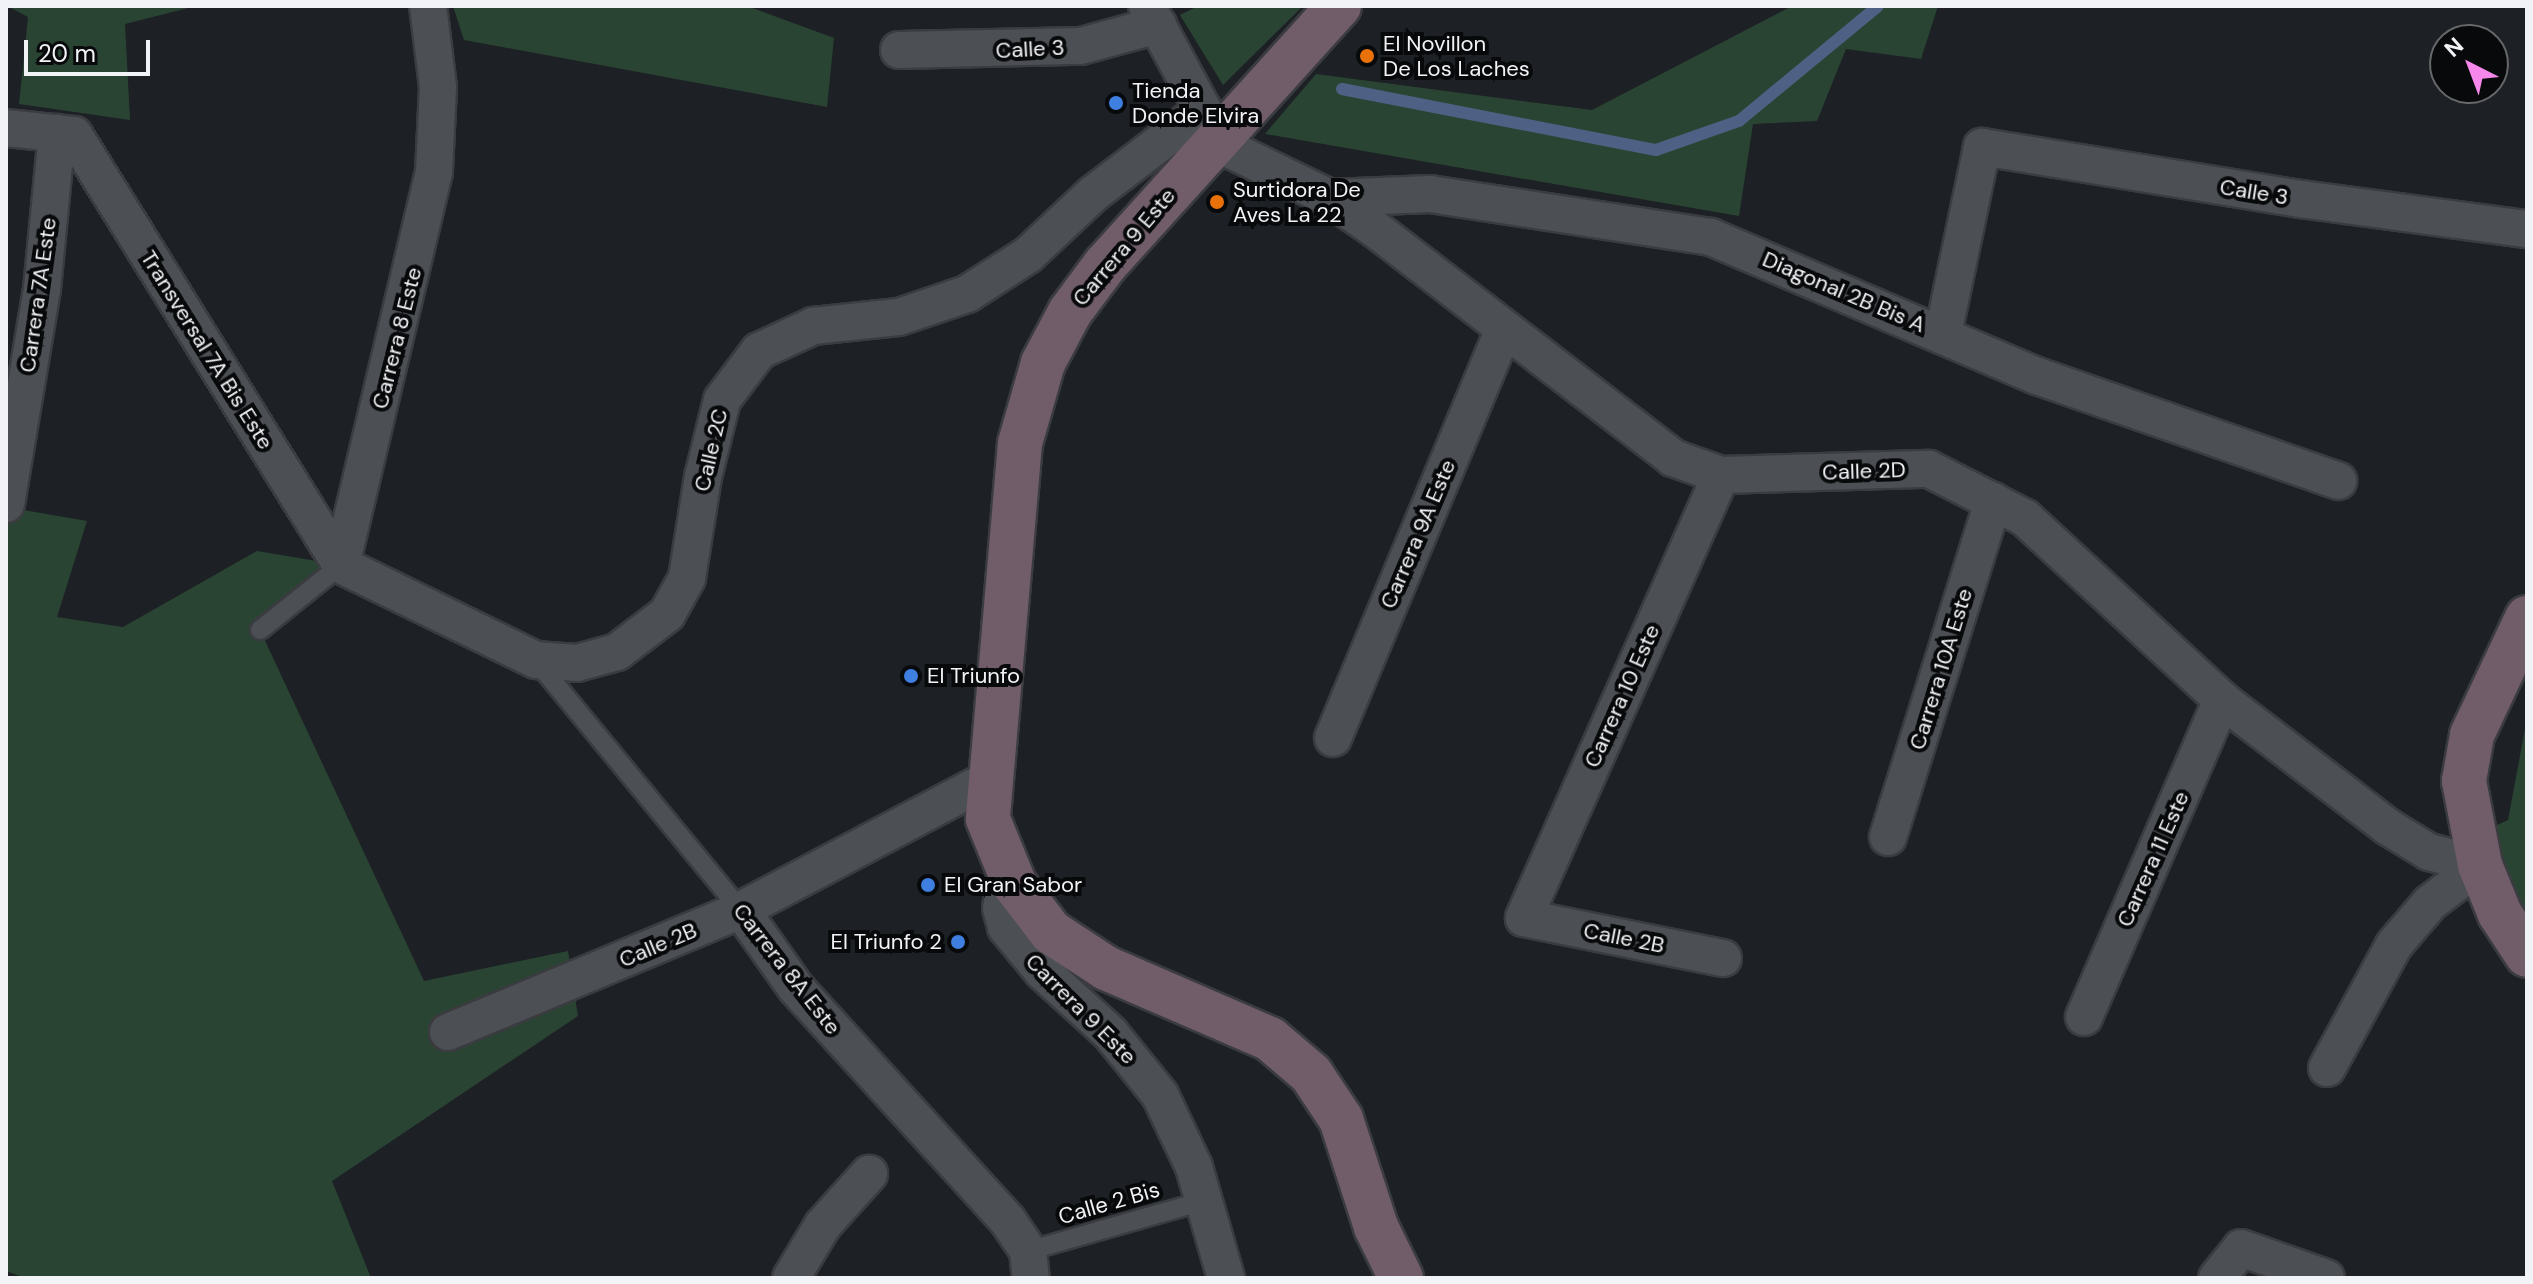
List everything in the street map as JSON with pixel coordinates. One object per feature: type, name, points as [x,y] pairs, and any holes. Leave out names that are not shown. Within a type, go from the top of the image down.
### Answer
[{"type":"street","name":"Carrera 8 Este","points":[[341,565],[434,172],[438,87],[428,6]]},
{"type":"street","name":"Carrera 9 Este","points":[[1339,6],[1212,124],[1070,312],[1032,392],[1014,502],[988,819],[1007,871],[1051,932],[1080,952],[1270,1039],[1311,1074],[1341,1119],[1376,1227],[1401,1278]]},
{"type":"street","points":[[1152,16],[1212,124]]},
{"type":"street","name":"Calle 3","points":[[899,50],[1081,46],[1152,16]]},
{"type":"street","name":"Calle 2C","points":[[341,565],[536,660],[577,663],[617,652],[667,614],[687,578],[703,477],[722,400],[759,351],[803,328],[899,317],[967,294],[1028,255],[1093,194],[1212,124]]},
{"type":"street","name":"Calle 2D","points":[[1212,124],[1233,151],[1330,198],[1673,458],[1721,475],[1929,469],[2025,518],[2222,700],[2388,827],[2439,856],[2480,865]]},
{"type":"street","points":[[6,128],[66,134]]},
{"type":"street","name":"Transversal 7A Bis Este","points":[[66,134],[341,565]]},
{"type":"street","name":"Carrera 7A Este","points":[[6,504],[66,134]]},
{"type":"street","name":"Calle 3","points":[[1943,334],[1982,147],[2317,202],[2527,229]]},
{"type":"street","name":"Diagonal 2B Bis A","points":[[1330,198],[1430,194],[1685,231],[1748,250],[2037,376],[2338,481]]},
{"type":"street","name":"Carrera 9A Este","points":[[1333,738],[1503,331]]},
{"type":"street","name":"Carrera 10 Este","points":[[1524,918],[1721,475]]},
{"type":"street","name":"Carrera 10A Este","points":[[1888,837],[1993,501]]},
{"type":"street","points":[[2527,618],[2472,735],[2464,781],[2480,865],[2500,914],[2527,955]]},
{"type":"street","name":"Carrera 11 Este","points":[[2084,1017],[2222,700]]},
{"type":"street","name":"Calle 2B","points":[[448,1032],[741,910],[989,779]]},
{"type":"street","points":[[2327,1068],[2394,945],[2430,903],[2480,865]]},
{"type":"street","name":"Carrera 9 Este","points":[[1007,871],[1001,908],[1006,927],[1043,972],[1110,1033],[1160,1095],[1194,1167],[1226,1278]]},
{"type":"street","name":"Carrera 8A Este","points":[[741,910],[796,988],[927,1137],[985,1194],[1029,1265]]},
{"type":"street","name":"Calle 2B","points":[[1524,918],[1723,958]]},
{"type":"street","points":[[791,1278],[823,1225],[869,1174]]},
{"type":"street","points":[[2217,1278],[2241,1248],[2326,1278]]},
{"type":"lane","points":[[260,630],[341,565]]},
{"type":"lane","name":"Carrera 8A Este","points":[[536,660],[741,910]]},
{"type":"lane","name":"Calle 2 Bis","points":[[1029,1265],[1203,1201]]},
{"type":"green space","points":[[7,6],[196,6],[125,24],[130,120],[19,104],[28,17]]},
{"type":"green space","points":[[453,6],[747,6],[834,38],[827,107],[464,40]]},
{"type":"green space","points":[[1198,6],[1303,6],[1223,85],[1180,15]]},
{"type":"green space","points":[[1792,6],[1938,6],[1921,59],[1846,49],[1817,121],[1753,124],[1739,216],[1265,134],[1316,74],[1592,110]]},
{"type":"green space","points":[[6,507],[87,521],[57,617],[123,627],[257,551],[341,565],[260,630],[424,981],[568,951],[578,1016],[332,1181],[371,1278],[25,1278],[6,1271]]},
{"type":"green space","points":[[2527,718],[2527,929],[2481,832],[2508,820]]},
{"type":"waterway","points":[[1342,89],[1656,150],[1739,121],[1878,6]]},
{"type":"place","name":"El Novillon De Los Laches","points":[[1367,56]]},
{"type":"place","name":"Tienda Donde Elvira","points":[[1116,103]]},
{"type":"place","name":"Surtidora De Aves La 22","points":[[1217,202]]},
{"type":"place","name":"El Triunfo","points":[[911,676]]},
{"type":"place","name":"El Gran Sabor","points":[[928,885]]},
{"type":"place","name":"El Triunfo 2","points":[[958,942]]}]
